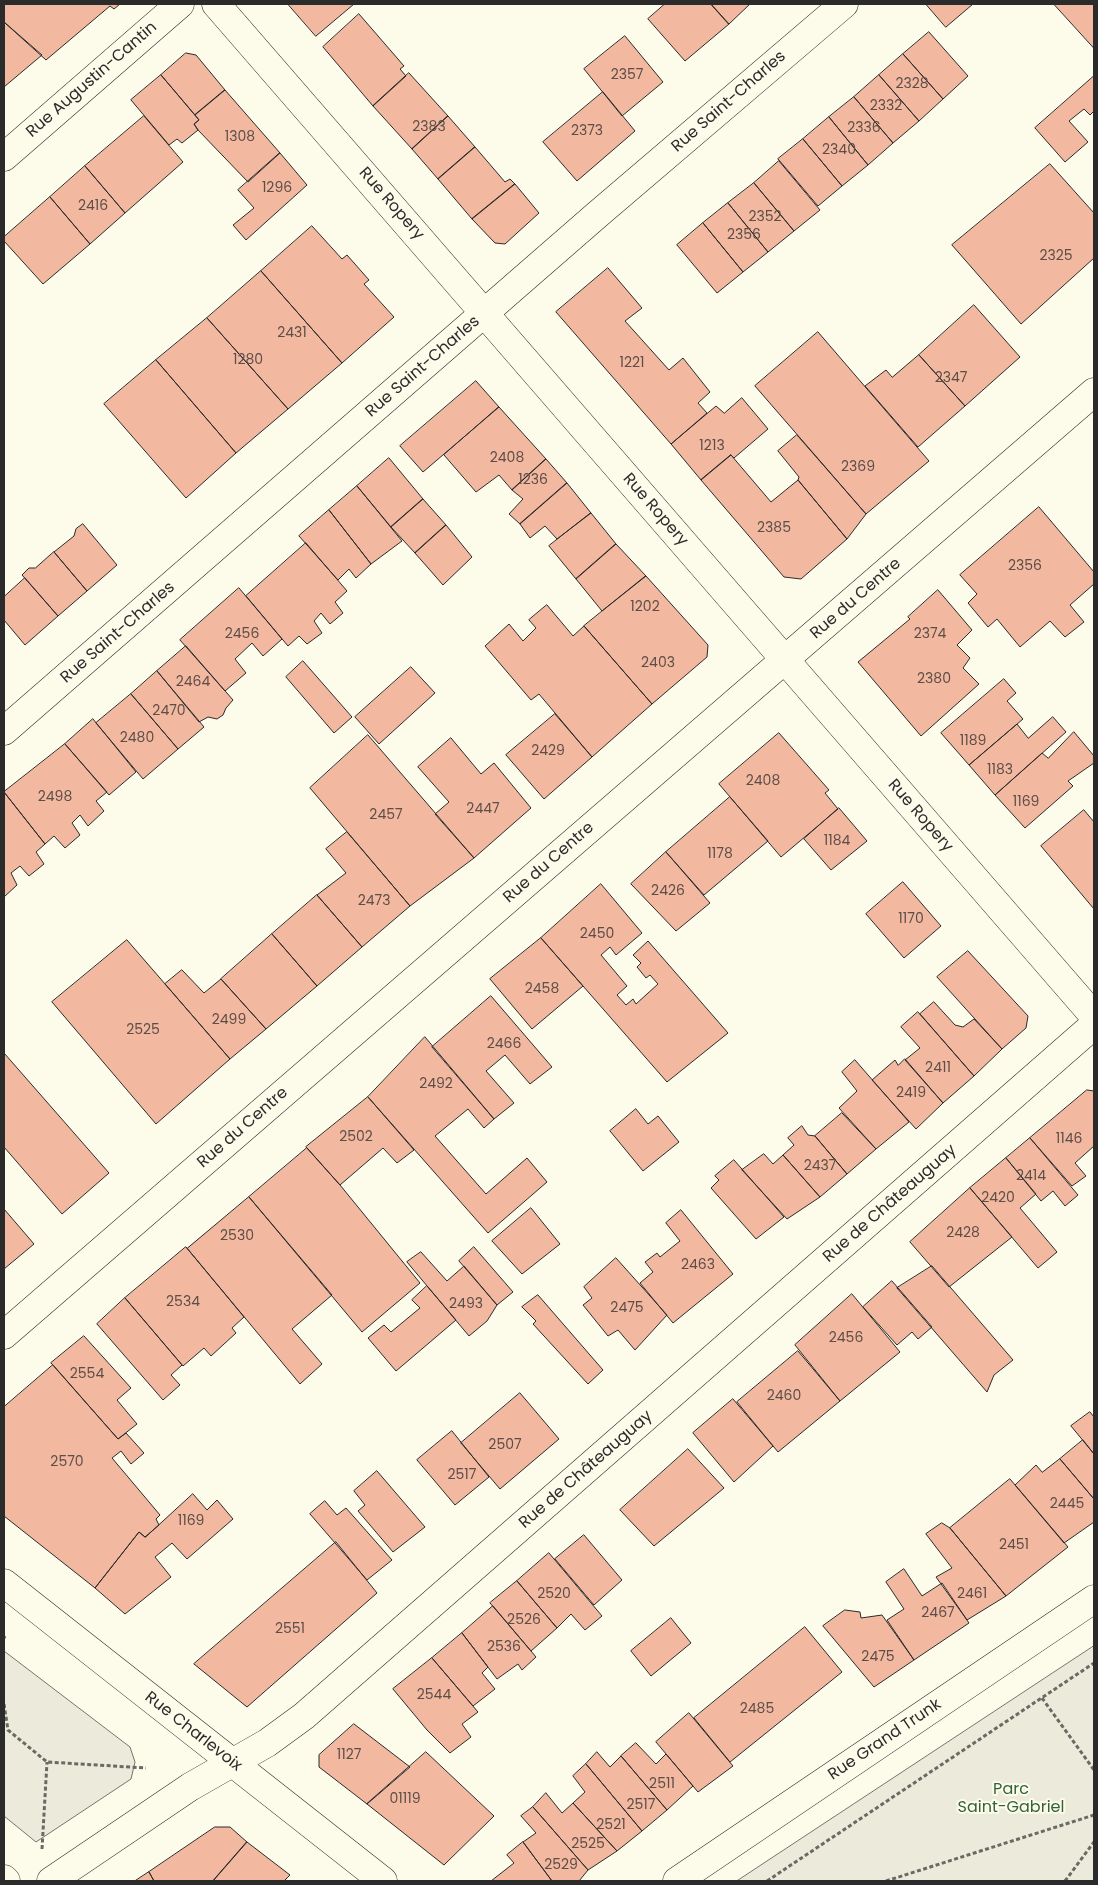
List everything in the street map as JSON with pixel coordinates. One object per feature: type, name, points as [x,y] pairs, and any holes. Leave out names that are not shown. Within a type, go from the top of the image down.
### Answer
[{"type":"street","name":"Rue Augustin-Cantin","points":[[4,157],[180,4]]},
{"type":"street","name":"Rue Ropery","points":[[216,4],[1094,1016]]},
{"type":"street","name":"Rue Saint-Charles","points":[[4,731],[844,4]]},
{"type":"street","name":"Rue du Centre","points":[[4,1335],[1094,392]]},
{"type":"street","name":"Rue de Châteauguay","points":[[51,1881],[190,1788],[286,1731],[331,1694],[1094,1026]]},
{"type":"street","name":"Rue Charlevoix","points":[[4,1582],[383,1881]]},
{"type":"street","name":"Rue Grand Trunk","points":[[677,1881],[1094,1599]]},
{"type":"path","points":[[767,1881],[1094,1663]]},
{"type":"path","points":[[1042,1698],[1094,1770]]},
{"type":"path","points":[[4,1704],[6,1730],[47,1762],[146,1768]]},
{"type":"path","points":[[42,1852],[47,1762]]},
{"type":"path","points":[[886,1881],[1094,1815]]},
{"type":"path","points":[[1065,1881],[1094,1842]]},
{"type":"green space","name":"Parc Saint-Gabriel","points":[[1094,1646],[1094,1881],[737,1881]]},
{"type":"green space","points":[[4,1651],[130,1747],[135,1762],[131,1779],[36,1842],[4,1816]]},
{"type":"building","points":[[4,4],[120,4],[114,9],[110,6],[46,60],[4,22]]},
{"type":"building","points":[[288,4],[354,4],[316,36]]},
{"type":"building","points":[[665,4],[711,4],[729,24],[685,61],[648,19]]},
{"type":"building","points":[[711,4],[750,4],[729,24]]},
{"type":"building","points":[[926,4],[973,4],[946,27]]},
{"type":"building","points":[[1054,4],[1094,4],[1094,48]]},
{"type":"building","points":[[359,14],[404,66],[400,69],[406,76],[373,106],[323,47]]},
{"type":"building","points":[[4,22],[42,55],[4,87]]},
{"type":"building","points":[[929,32],[968,76],[943,99],[903,54]]},
{"type":"building","points":[[625,36],[663,82],[622,116],[584,69]]},
{"type":"building","points":[[186,53],[196,55],[225,90],[195,115],[161,75]]},
{"type":"building","points":[[903,54],[943,99],[919,121],[879,75]]},
{"type":"building","points":[[409,73],[448,116],[412,149],[373,106]]},
{"type":"building","points":[[161,75],[199,120],[194,124],[198,130],[182,143],[177,139],[169,145],[131,100]]},
{"type":"building","points":[[879,75],[919,121],[893,143],[854,97]]},
{"type":"building","points":[[1094,76],[1094,111],[1090,115],[1084,109],[1069,121],[1088,142],[1065,162],[1035,128]]},
{"type":"building","points":[[225,90],[280,153],[248,182],[194,124],[199,120],[195,115]]},
{"type":"building","points":[[603,92],[635,131],[577,181],[543,142]]},
{"type":"building","points":[[854,97],[893,143],[868,165],[829,117]]},
{"type":"building","points":[[144,116],[183,162],[125,213],[85,166]]},
{"type":"building","points":[[448,116],[475,147],[438,179],[412,149]]},
{"type":"building","points":[[829,117],[868,165],[842,186],[803,139]]},
{"type":"building","points":[[803,139],[842,186],[818,206],[778,159]]},
{"type":"building","points":[[475,147],[505,182],[510,179],[515,184],[472,219],[438,179]]},
{"type":"building","points":[[280,153],[307,185],[246,240],[233,225],[254,208],[238,190]]},
{"type":"building","points":[[779,161],[820,210],[794,231],[754,183]]},
{"type":"building","points":[[1050,164],[1094,213],[1094,258],[1021,324],[952,245]]},
{"type":"building","points":[[85,166],[125,213],[90,244],[50,197]]},
{"type":"building","points":[[754,183],[794,231],[768,252],[728,203]]},
{"type":"building","points":[[515,184],[539,213],[505,244],[495,243],[472,219]]},
{"type":"building","points":[[50,197],[90,244],[43,284],[4,241],[4,237]]},
{"type":"building","points":[[728,203],[768,252],[743,272],[703,223]]},
{"type":"building","points":[[703,223],[743,272],[717,293],[677,245]]},
{"type":"building","points":[[312,226],[342,259],[347,255],[369,280],[364,284],[394,317],[342,363],[261,271]]},
{"type":"building","points":[[608,268],[642,308],[625,321],[669,370],[683,358],[710,392],[698,403],[707,413],[671,444],[556,312]]},
{"type":"building","points":[[261,271],[342,363],[288,409],[207,318]]},
{"type":"building","points":[[974,305],[1020,357],[965,406],[919,355]]},
{"type":"building","points":[[207,318],[288,409],[236,453],[156,360]]},
{"type":"building","points":[[818,332],[929,461],[866,514],[755,386]]},
{"type":"building","points":[[919,355],[965,406],[918,447],[865,386],[886,370],[892,377]]},
{"type":"building","points":[[156,360],[236,453],[186,498],[104,404]]},
{"type":"building","points":[[476,381],[499,407],[423,472],[400,446]]},
{"type":"building","points":[[742,398],[768,429],[734,458],[731,455],[701,480],[671,444],[716,406],[724,413]]},
{"type":"building","points":[[499,407],[546,459],[512,490],[499,475],[476,492],[444,455]]},
{"type":"building","points":[[797,435],[866,514],[847,539],[798,480],[799,477],[778,451]]},
{"type":"building","points":[[731,455],[771,502],[798,480],[847,539],[801,579],[784,577],[701,480]]},
{"type":"building","points":[[389,458],[423,499],[391,527],[357,486]]},
{"type":"building","points":[[546,459],[567,483],[520,524],[509,514],[523,499],[512,490]]},
{"type":"building","points":[[567,483],[591,513],[557,539],[545,526],[530,538],[520,524]]},
{"type":"building","points":[[357,486],[402,541],[371,564],[329,510]]},
{"type":"building","points":[[423,499],[446,525],[415,553],[391,527]]},
{"type":"building","points":[[1039,507],[1094,572],[1094,584],[1070,605],[1084,622],[1065,637],[1050,621],[1020,647],[997,619],[988,627],[968,603],[977,594],[960,575]]},
{"type":"building","points":[[329,510],[371,564],[356,578],[349,569],[338,580],[299,536]]},
{"type":"building","points":[[591,513],[616,544],[576,579],[549,546]]},
{"type":"building","points":[[83,524],[117,565],[87,591],[54,552],[74,536],[76,529]]},
{"type":"building","points":[[446,525],[472,557],[443,585],[415,553]]},
{"type":"building","points":[[306,543],[347,591],[335,602],[343,613],[330,624],[321,613],[314,621],[322,633],[307,644],[299,636],[288,646],[246,596]]},
{"type":"building","points":[[616,544],[646,576],[602,611],[576,579]]},
{"type":"building","points":[[54,552],[87,591],[58,616],[22,575],[29,568],[35,568]]},
{"type":"building","points":[[646,576],[708,645],[707,657],[652,704],[584,626]]},
{"type":"building","points":[[25,578],[58,616],[25,645],[4,620],[4,597]]},
{"type":"building","points":[[239,588],[282,639],[263,656],[252,643],[235,659],[246,673],[225,691],[180,640]]},
{"type":"building","points":[[938,590],[972,630],[957,645],[970,658],[963,668],[979,684],[921,736],[858,662],[910,619],[908,617]]},
{"type":"building","points":[[547,605],[573,636],[584,626],[652,704],[592,757],[539,694],[531,700],[485,646],[509,624],[523,641],[536,628],[529,620]]},
{"type":"building","points":[[186,646],[233,700],[223,715],[217,719],[208,717],[199,722],[157,671]]},
{"type":"building","points":[[303,661],[352,717],[334,733],[286,677]]},
{"type":"building","points":[[411,667],[435,693],[379,744],[355,717]]},
{"type":"building","points":[[157,671],[204,727],[178,749],[131,694]]},
{"type":"building","points":[[1004,679],[1016,693],[1007,701],[1023,719],[969,765],[941,733]]},
{"type":"building","points":[[131,694],[178,749],[143,779],[96,723]]},
{"type":"building","points":[[555,714],[592,757],[544,799],[506,755]]},
{"type":"building","points":[[1053,717],[1066,732],[995,795],[969,765],[1017,724],[1028,738]]},
{"type":"building","points":[[93,719],[136,772],[109,795],[65,744]]},
{"type":"building","points":[[1074,732],[1094,756],[1094,763],[1068,781],[1073,786],[1025,828],[995,795],[1042,753],[1048,758]]},
{"type":"building","points":[[779,733],[829,790],[825,793],[838,809],[781,857],[719,784]]},
{"type":"building","points":[[368,735],[474,858],[410,906],[310,788]]},
{"type":"building","points":[[451,738],[481,774],[494,763],[531,808],[474,858],[435,814],[449,802],[418,767]]},
{"type":"building","points":[[65,744],[107,792],[96,801],[104,811],[88,826],[80,815],[72,823],[80,835],[65,848],[54,836],[45,844],[4,792]]},
{"type":"building","points":[[4,792],[45,844],[36,852],[44,864],[29,876],[20,866],[11,873],[17,885],[4,897]]},
{"type":"building","points":[[730,797],[768,841],[704,895],[666,852]]},
{"type":"building","points":[[839,808],[867,841],[831,870],[804,839]]},
{"type":"building","points":[[1084,810],[1094,822],[1094,909],[1041,846]]},
{"type":"building","points":[[347,832],[410,906],[362,947],[317,895],[346,873],[326,849]]},
{"type":"building","points":[[666,852],[710,903],[676,931],[631,884]]},
{"type":"building","points":[[903,882],[941,926],[904,958],[866,914]]},
{"type":"building","points":[[601,884],[642,933],[616,955],[610,947],[601,955],[627,986],[617,995],[626,1005],[633,999],[636,1004],[658,984],[650,975],[646,978],[637,967],[641,963],[633,955],[648,941],[728,1033],[667,1082],[541,938]]},
{"type":"building","points":[[317,895],[362,947],[317,986],[272,934]]},
{"type":"building","points":[[272,934],[317,986],[266,1029],[221,979]]},
{"type":"building","points":[[541,938],[583,986],[532,1029],[490,979]]},
{"type":"building","points":[[127,940],[230,1059],[156,1124],[52,1002]]},
{"type":"building","points":[[968,951],[1028,1016],[1026,1028],[1002,1049],[937,977]]},
{"type":"building","points":[[182,970],[204,993],[221,979],[266,1029],[230,1059],[165,984]]},
{"type":"building","points":[[491,996],[552,1067],[530,1084],[505,1055],[486,1071],[514,1103],[494,1119],[432,1047]]},
{"type":"building","points":[[934,1002],[955,1025],[963,1027],[974,1019],[1002,1049],[974,1076],[920,1014]]},
{"type":"building","points":[[918,1012],[974,1076],[943,1103],[905,1060],[920,1048],[901,1027]]},
{"type":"building","points":[[425,1037],[494,1119],[484,1128],[468,1109],[435,1136],[486,1194],[527,1158],[547,1182],[488,1233],[368,1097]]},
{"type":"building","points":[[4,1053],[109,1173],[62,1214],[4,1147]]},
{"type":"building","points":[[905,1059],[943,1103],[916,1129],[872,1080],[895,1060],[898,1065]]},
{"type":"building","points":[[855,1060],[909,1122],[876,1149],[839,1108],[857,1091],[842,1072]]},
{"type":"building","points":[[1087,1090],[1094,1091],[1094,1146],[1075,1163],[1086,1176],[1072,1186],[1030,1138]]},
{"type":"building","points":[[368,1097],[414,1150],[397,1163],[383,1148],[340,1185],[306,1147]]},
{"type":"building","points":[[636,1109],[648,1124],[658,1116],[679,1142],[643,1171],[610,1131]]},
{"type":"building","points":[[842,1113],[876,1149],[847,1174],[815,1136]]},
{"type":"building","points":[[802,1126],[808,1135],[815,1136],[847,1174],[820,1197],[783,1155],[794,1145],[788,1138]]},
{"type":"building","points":[[1030,1138],[1078,1195],[1065,1206],[1053,1191],[1041,1201],[1006,1158]]},
{"type":"building","points":[[307,1148],[340,1185],[420,1283],[362,1332],[249,1197]]},
{"type":"building","points":[[764,1154],[773,1164],[783,1155],[820,1197],[787,1219],[742,1170]]},
{"type":"building","points":[[1006,1158],[1036,1194],[1020,1208],[1057,1252],[1038,1268],[970,1188]]},
{"type":"building","points":[[734,1160],[784,1217],[756,1239],[711,1188],[719,1180],[715,1176]]},
{"type":"building","points":[[970,1188],[1012,1237],[949,1287],[910,1242]]},
{"type":"building","points":[[249,1197],[332,1295],[292,1329],[322,1364],[300,1384],[186,1247]]},
{"type":"building","points":[[531,1208],[560,1244],[522,1274],[492,1241]]},
{"type":"building","points":[[4,1209],[34,1244],[4,1269]]},
{"type":"building","points":[[681,1210],[733,1274],[673,1323],[640,1283],[653,1272],[645,1262],[657,1253],[660,1257],[680,1241],[666,1223]]},
{"type":"building","points":[[186,1247],[244,1317],[232,1328],[236,1333],[211,1356],[204,1348],[183,1366],[125,1298]]},
{"type":"building","points":[[474,1247],[513,1292],[497,1305],[459,1261]]},
{"type":"building","points":[[421,1252],[447,1281],[464,1266],[497,1305],[487,1321],[469,1336],[407,1262]]},
{"type":"building","points":[[616,1258],[667,1315],[635,1350],[618,1330],[608,1336],[583,1305],[592,1298],[584,1287]]},
{"type":"building","points":[[932,1266],[1013,1360],[994,1375],[987,1392],[897,1288]]},
{"type":"building","points":[[892,1281],[932,1327],[918,1339],[912,1332],[897,1345],[863,1307]]},
{"type":"building","points":[[427,1286],[456,1320],[396,1371],[368,1338],[384,1325],[391,1332],[420,1308],[412,1300]]},
{"type":"building","points":[[852,1294],[900,1352],[840,1401],[795,1345]]},
{"type":"building","points":[[538,1295],[603,1370],[588,1384],[533,1324],[536,1321],[522,1307]]},
{"type":"building","points":[[125,1298],[182,1365],[171,1375],[180,1385],[163,1400],[97,1324]]},
{"type":"building","points":[[84,1336],[131,1388],[117,1400],[137,1424],[118,1439],[51,1363]]},
{"type":"building","points":[[798,1351],[840,1401],[778,1452],[737,1402]]},
{"type":"building","points":[[53,1365],[118,1439],[126,1433],[144,1453],[131,1464],[121,1451],[112,1458],[160,1515],[156,1519],[159,1525],[145,1537],[139,1532],[95,1588],[4,1516],[4,1407]]},
{"type":"building","points":[[520,1393],[559,1439],[500,1489],[461,1443]]},
{"type":"building","points":[[733,1399],[773,1446],[734,1482],[693,1433]]},
{"type":"building","points":[[1090,1412],[1094,1417],[1094,1454],[1071,1426]]},
{"type":"building","points":[[452,1431],[489,1477],[455,1505],[417,1460]]},
{"type":"building","points":[[1083,1440],[1094,1454],[1094,1499],[1060,1459]]},
{"type":"building","points":[[688,1449],[724,1488],[654,1546],[620,1510]]},
{"type":"building","points":[[1060,1459],[1094,1499],[1094,1522],[1064,1543],[1015,1485],[1036,1465],[1042,1472]]},
{"type":"building","points":[[377,1471],[425,1527],[393,1552],[358,1511],[365,1505],[354,1491]]},
{"type":"building","points":[[1010,1479],[1068,1547],[1006,1596],[950,1528]]},
{"type":"building","points":[[193,1494],[207,1510],[217,1500],[233,1519],[187,1559],[172,1543],[155,1557],[171,1577],[125,1614],[95,1588],[139,1532],[145,1537]]},
{"type":"building","points":[[325,1501],[337,1515],[346,1508],[392,1560],[367,1580],[310,1514]]},
{"type":"building","points":[[942,1523],[950,1528],[1006,1596],[967,1620],[936,1577],[952,1568],[926,1534]]},
{"type":"building","points":[[584,1535],[622,1580],[594,1605],[555,1559]]},
{"type":"building","points":[[336,1542],[377,1593],[247,1707],[194,1664]]},
{"type":"building","points":[[549,1553],[602,1616],[585,1630],[571,1614],[557,1628],[517,1581]]},
{"type":"building","points":[[904,1569],[922,1596],[942,1583],[969,1623],[914,1660],[887,1620],[904,1609],[886,1582]]},
{"type":"building","points":[[517,1581],[557,1628],[531,1651],[490,1603]]},
{"type":"building","points":[[493,1606],[536,1657],[522,1670],[518,1664],[497,1679],[462,1633]]},
{"type":"building","points":[[845,1610],[860,1612],[861,1618],[882,1615],[914,1660],[874,1687],[823,1626]]},
{"type":"building","points":[[671,1618],[691,1643],[651,1676],[631,1651]]},
{"type":"building","points":[[805,1627],[842,1672],[730,1762],[694,1718]]},
{"type":"building","points":[[462,1633],[488,1667],[482,1673],[495,1689],[473,1706],[432,1658]]},
{"type":"building","points":[[432,1658],[478,1712],[462,1724],[471,1737],[450,1753],[427,1730],[393,1689]]},
{"type":"building","points":[[689,1713],[733,1766],[698,1792],[656,1742]]},
{"type":"building","points":[[354,1724],[410,1767],[367,1804],[319,1767],[319,1755]]},
{"type":"building","points":[[636,1743],[656,1764],[666,1754],[693,1786],[667,1810],[621,1756]]},
{"type":"building","points":[[426,1752],[494,1816],[444,1865],[367,1804]]},
{"type":"building","points":[[597,1752],[610,1767],[621,1756],[667,1810],[642,1831],[586,1764]]},
{"type":"building","points":[[586,1764],[642,1831],[617,1851],[573,1803],[585,1792],[573,1776]]},
{"type":"building","points":[[546,1793],[562,1813],[573,1803],[617,1851],[588,1870],[533,1807]]},
{"type":"building","points":[[533,1807],[588,1870],[579,1881],[552,1881],[523,1842],[536,1833],[521,1816]]},
{"type":"building","points":[[215,1827],[230,1827],[247,1842],[213,1881],[154,1881],[149,1872]]},
{"type":"building","points":[[247,1842],[290,1875],[284,1881],[213,1881]]},
{"type":"building","points":[[523,1842],[552,1881],[491,1881],[514,1863],[507,1855]]},
{"type":"building","points":[[149,1872],[154,1881],[135,1881]]}]
